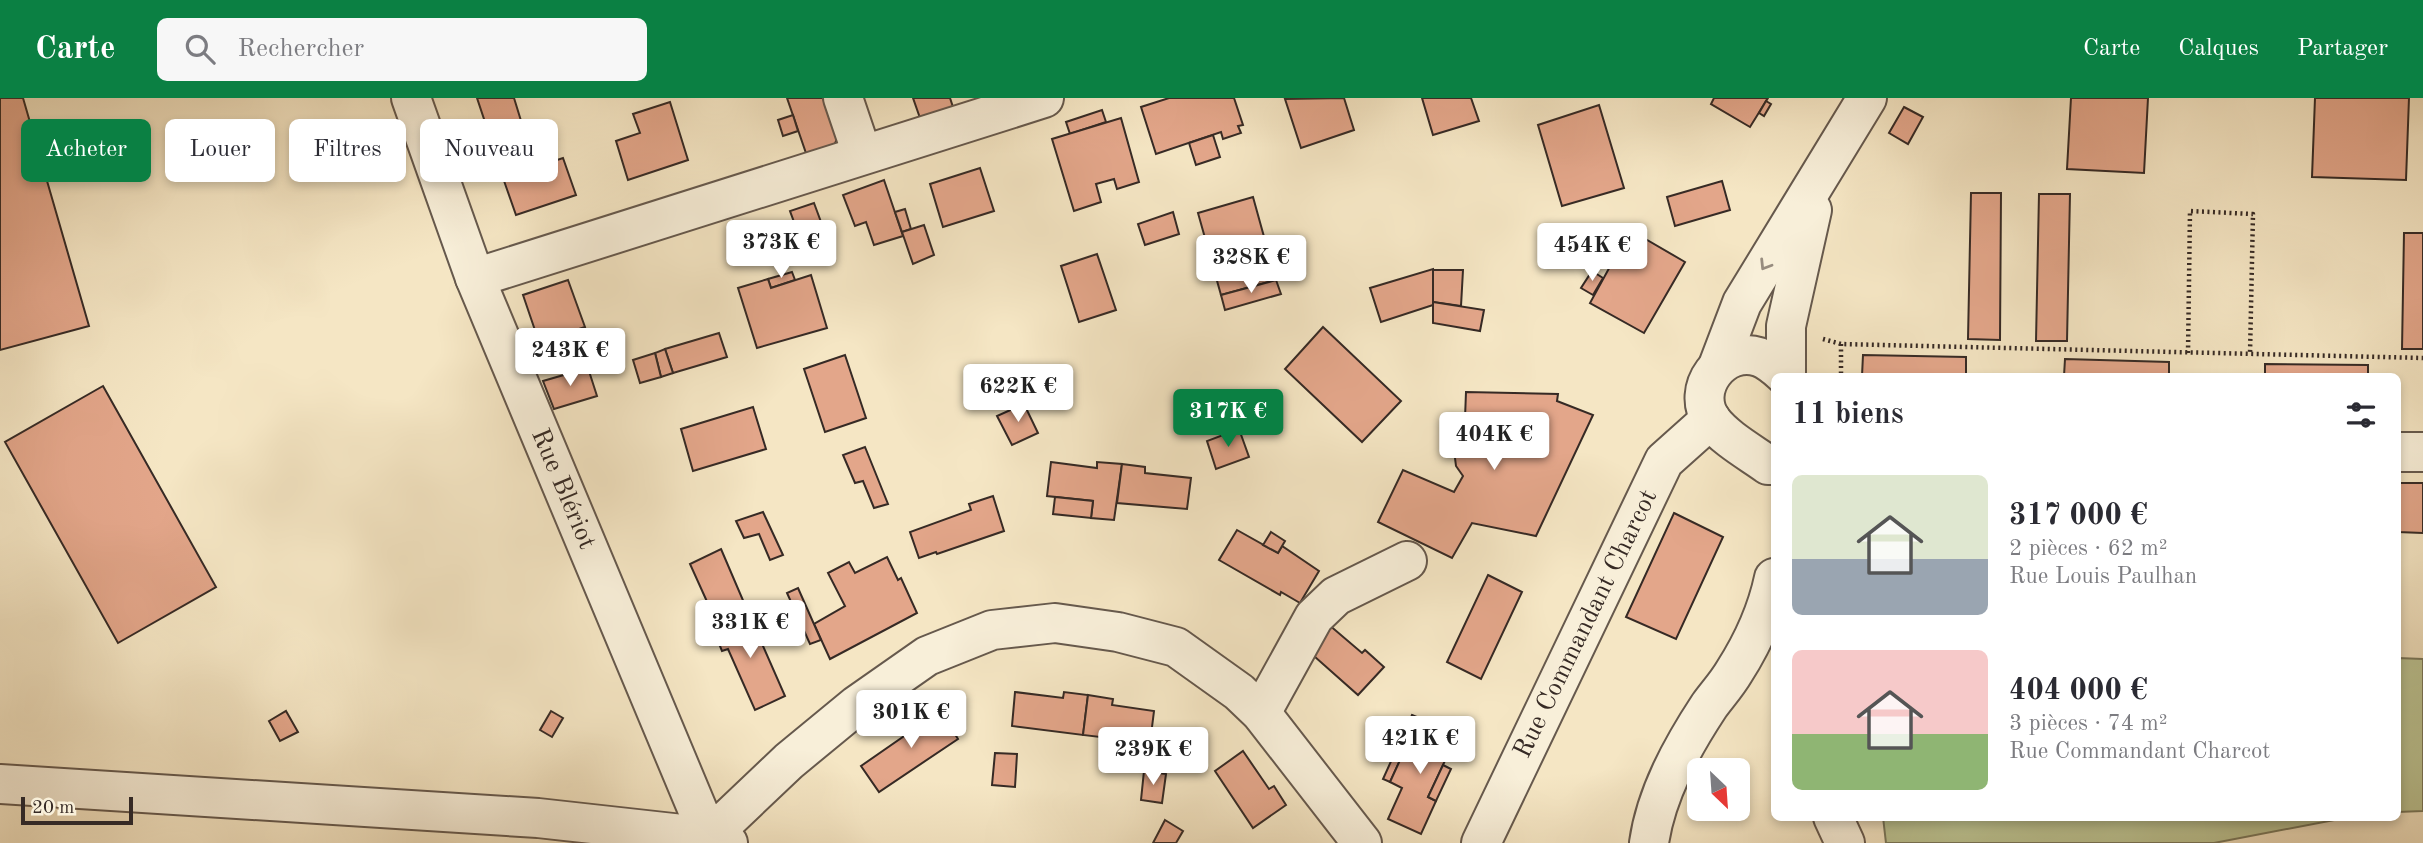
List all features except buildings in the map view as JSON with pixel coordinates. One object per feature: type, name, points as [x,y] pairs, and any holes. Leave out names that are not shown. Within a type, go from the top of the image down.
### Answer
[{"type":"street","name":"Rue Blériot","points":[[411,98],[475,278],[718,840]]},
{"type":"street","points":[[843,98],[862,155]]},
{"type":"street","points":[[475,278],[1044,98]]},
{"type":"street","points":[[1771,465],[1721,430],[1711,419],[1705,397],[1706,385],[1718,366],[1742,303],[1867,98]]},
{"type":"street","points":[[1786,373],[1786,326],[1807,227],[1827,165]]},
{"type":"street","points":[[1718,366],[1744,355],[1757,356],[1770,362],[1783,373]]},
{"type":"street","name":"Rue Commandant Charcot","points":[[1480,843],[1664,461],[1711,419]]},
{"type":"street","points":[[2401,452],[2423,452]]},
{"type":"street","points":[[1261,713],[1314,617],[1336,596],[1407,561]]},
{"type":"street","points":[[1649,843],[1652,820],[1678,758],[1709,706],[1734,673],[1752,639],[1771,586]]},
{"type":"street","points":[[0,784],[538,818],[718,840],[789,761],[857,705],[927,656],[992,630],[1055,623],[1118,632],[1176,648],[1239,692],[1261,713],[1362,843]]},
{"type":"street","points":[[1835,821],[1845,843]]},
{"type":"path","points":[[2188,352],[2190,211],[2253,214],[2250,354]]},
{"type":"path","points":[[1786,326],[1841,344],[2423,358]]},
{"type":"path","points":[[1841,344],[1841,373]]},
{"type":"green space","points":[[2401,658],[2423,659],[2423,811],[2401,812]]},
{"type":"green space","points":[[1883,821],[2329,821],[2214,843],[1886,843]]}]
